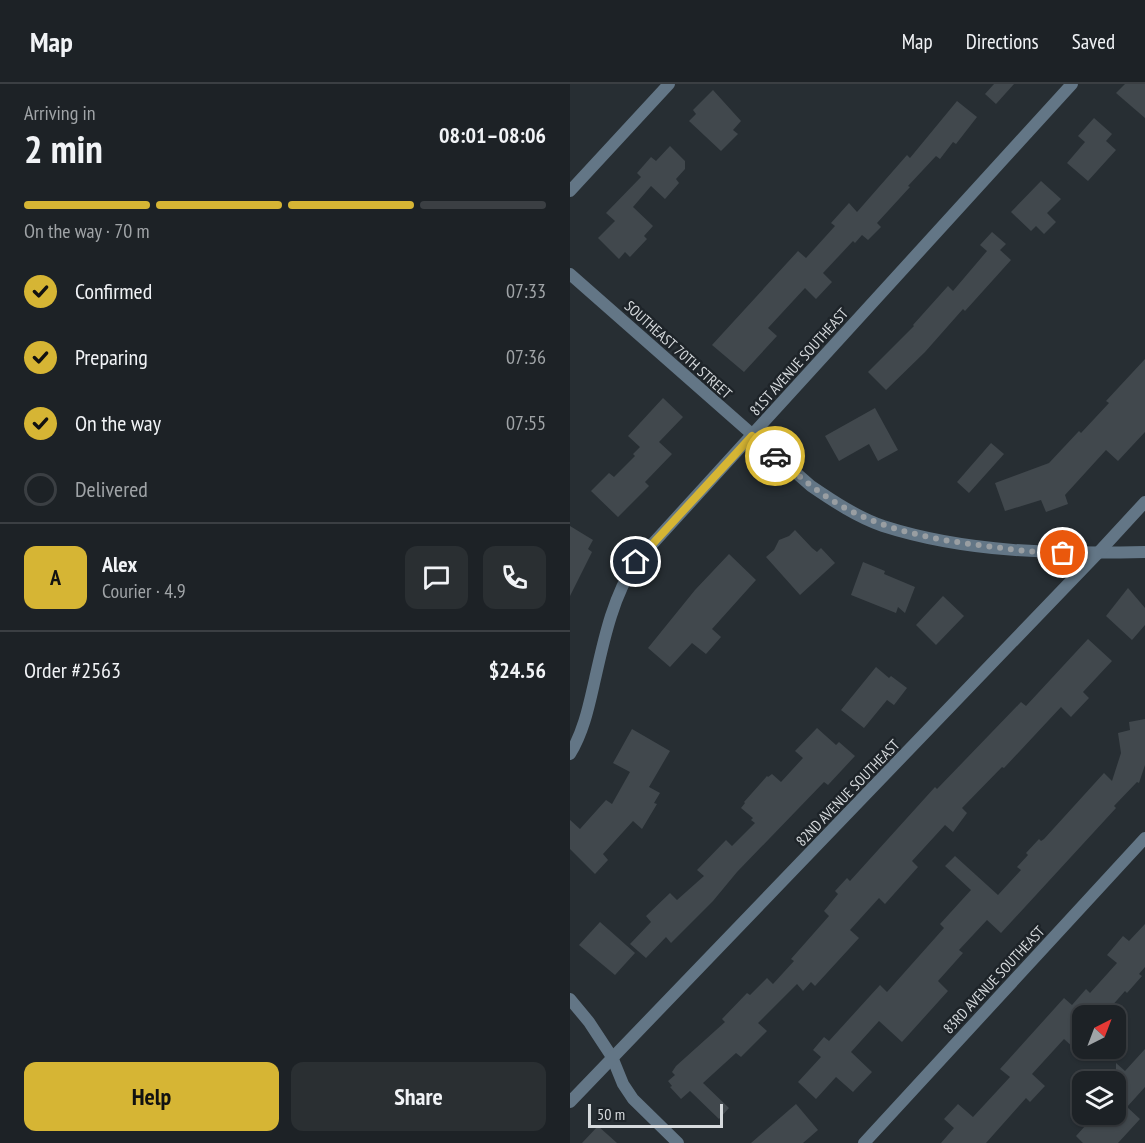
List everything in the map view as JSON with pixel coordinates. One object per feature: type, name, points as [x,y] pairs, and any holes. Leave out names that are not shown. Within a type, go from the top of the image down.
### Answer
[{"type":"street","points":[[570,191],[669,84]]},
{"type":"street","name":"81ST AVENUE SOUTHEAST","points":[[570,754],[586,716],[616,600],[625,578],[651,545],[1072,84]]},
{"type":"street","name":"SOUTHEAST 70TH STREET","points":[[570,274],[811,486],[844,507],[881,525],[965,544],[1045,553],[1145,552]]},
{"type":"street","name":"82ND AVENUE SOUTHEAST","points":[[570,1102],[1145,502]]},
{"type":"street","name":"83RD AVENUE SOUTHEAST","points":[[864,1143],[1145,838]]},
{"type":"street","points":[[570,999],[589,1022],[612,1057],[623,1084],[633,1100],[678,1143]]},
{"type":"building","points":[[994,84],[1014,84],[996,104],[985,94]]},
{"type":"building","points":[[1125,84],[1145,84],[1145,118],[1116,93]]},
{"type":"building","points":[[713,90],[741,121],[733,130],[738,134],[721,151],[689,121],[696,114],[693,110]]},
{"type":"building","points":[[957,101],[977,117],[956,144],[953,142],[940,159],[936,156],[908,186],[910,187],[877,223],[881,227],[868,240],[862,235],[855,243],[853,241],[823,273],[832,282],[816,299],[805,288],[768,328],[777,336],[744,372],[712,345],[798,251],[806,258],[835,226],[831,223],[849,203],[857,212],[907,155],[910,158]]},
{"type":"building","points":[[1094,118],[1112,134],[1106,141],[1116,150],[1088,181],[1067,163],[1085,142],[1078,136]]},
{"type":"building","points":[[670,146],[685,161],[685,169],[676,179],[679,183],[665,199],[651,186],[633,207],[653,226],[644,236],[647,239],[630,257],[625,252],[619,259],[598,238],[615,221],[606,213],[641,177],[637,173],[651,157],[656,161]]},
{"type":"building","points":[[1041,181],[1061,199],[1047,213],[1056,222],[1044,234],[1036,226],[1031,231],[1011,212]]},
{"type":"building","points":[[992,232],[1006,244],[1000,250],[1011,260],[965,311],[963,309],[925,352],[886,390],[868,372],[914,326],[948,286],[953,291],[987,251],[980,245]]},
{"type":"building","points":[[1145,359],[1145,432],[1118,461],[1106,450],[1065,495],[1068,504],[1046,512],[1041,500],[1005,511],[995,483],[1049,463],[1109,403],[1106,401]]},
{"type":"building","points":[[663,398],[683,417],[659,442],[672,454],[645,482],[649,486],[618,517],[591,491],[609,473],[614,477],[635,456],[633,454],[640,447],[628,436]]},
{"type":"building","points":[[875,408],[898,450],[878,461],[869,444],[839,461],[825,436]]},
{"type":"building","points":[[991,443],[1004,454],[969,493],[957,482]]},
{"type":"building","points":[[570,526],[593,540],[588,549],[592,552],[570,596]]},
{"type":"building","points":[[795,530],[812,548],[817,552],[821,548],[835,563],[800,595],[766,557],[774,550],[779,540],[789,536]]},
{"type":"building","points":[[729,554],[756,580],[712,629],[721,637],[706,654],[692,643],[670,667],[648,648],[695,590]]},
{"type":"building","points":[[863,562],[915,587],[905,613],[898,607],[896,613],[851,595]]},
{"type":"building","points":[[1128,588],[1145,608],[1145,625],[1132,640],[1106,616]]},
{"type":"building","points":[[943,596],[964,616],[936,645],[916,625]]},
{"type":"building","points":[[1088,639],[1112,661],[1083,692],[1089,698],[1071,717],[1061,707],[1004,768],[1002,767],[962,808],[967,813],[953,832],[945,825],[912,861],[918,867],[885,904],[879,898],[850,930],[859,938],[815,986],[811,982],[803,991],[797,984],[758,1023],[767,1031],[741,1057],[736,1053],[703,1083],[729,1108],[719,1119],[690,1091],[681,1099],[670,1087],[672,1086],[668,1081],[675,1075],[672,1072],[676,1066],[725,1022],[722,1019],[747,993],[750,995],[767,978],[773,984],[794,961],[791,959],[829,916],[824,911],[838,894],[835,891],[847,878],[850,881],[935,787],[937,789],[1021,702],[1026,706]]},
{"type":"building","points":[[876,667],[889,678],[891,676],[907,688],[894,705],[887,700],[864,728],[841,710]]},
{"type":"building","points":[[1145,719],[1145,765],[1139,783],[1137,782],[1114,806],[1116,808],[1001,933],[987,920],[959,950],[963,953],[938,981],[948,991],[902,1042],[879,1021],[851,1052],[872,1072],[853,1092],[836,1077],[816,1099],[798,1082],[821,1057],[813,1050],[824,1037],[829,1041],[880,985],[887,992],[944,928],[940,924],[971,890],[945,866],[955,856],[998,895],[1021,870],[1017,867],[1028,855],[1026,853],[1039,839],[1041,841],[1044,839],[1104,773],[1112,781],[1121,753],[1118,733],[1130,730],[1129,722]]},
{"type":"building","points":[[817,728],[836,745],[839,742],[855,756],[828,785],[824,782],[671,943],[666,937],[646,958],[630,944],[651,922],[646,916],[670,893],[677,900],[704,876],[697,870],[726,840],[732,846],[755,823],[751,820],[753,818],[741,808],[744,802],[767,776],[772,774],[781,782],[803,758],[795,751]]},
{"type":"building","points":[[632,729],[670,751],[649,787],[660,793],[654,803],[657,804],[642,829],[633,821],[603,854],[608,860],[595,874],[570,849],[570,820],[580,829],[606,800],[612,804],[630,772],[613,763]]},
{"type":"building","points":[[600,922],[635,953],[615,975],[579,945]]},
{"type":"building","points":[[1145,924],[1145,967],[1139,974],[1142,976],[1127,993],[1125,991],[1113,1005],[1072,1005],[1086,989],[1090,993],[1117,963],[1107,955],[1123,936],[1129,941]]},
{"type":"building","points":[[1064,998],[1072,1005],[1072,1046],[1064,1039],[1032,1074],[1045,1086],[1030,1102],[1026,1098],[986,1143],[941,1143],[954,1128],[944,1119],[958,1104],[973,1117],[1010,1077],[1000,1069]]},
{"type":"building","points":[[1145,1049],[1145,1087],[1127,1107],[1140,1119],[1118,1143],[1083,1143],[1076,1136],[1086,1125],[1126,1125],[1125,1071]]},
{"type":"building","points":[[1116,1063],[1125,1071],[1116,1071]]},
{"type":"building","points":[[796,1104],[818,1130],[803,1143],[751,1143]]},
{"type":"building","points":[[598,1126],[617,1143],[582,1143]]},
{"type":"way so far","points":[[775,456],[811,486],[844,507],[881,525],[965,544],[1063,553]]},
{"type":"route","points":[[636,562],[752,436],[775,456]]}]
